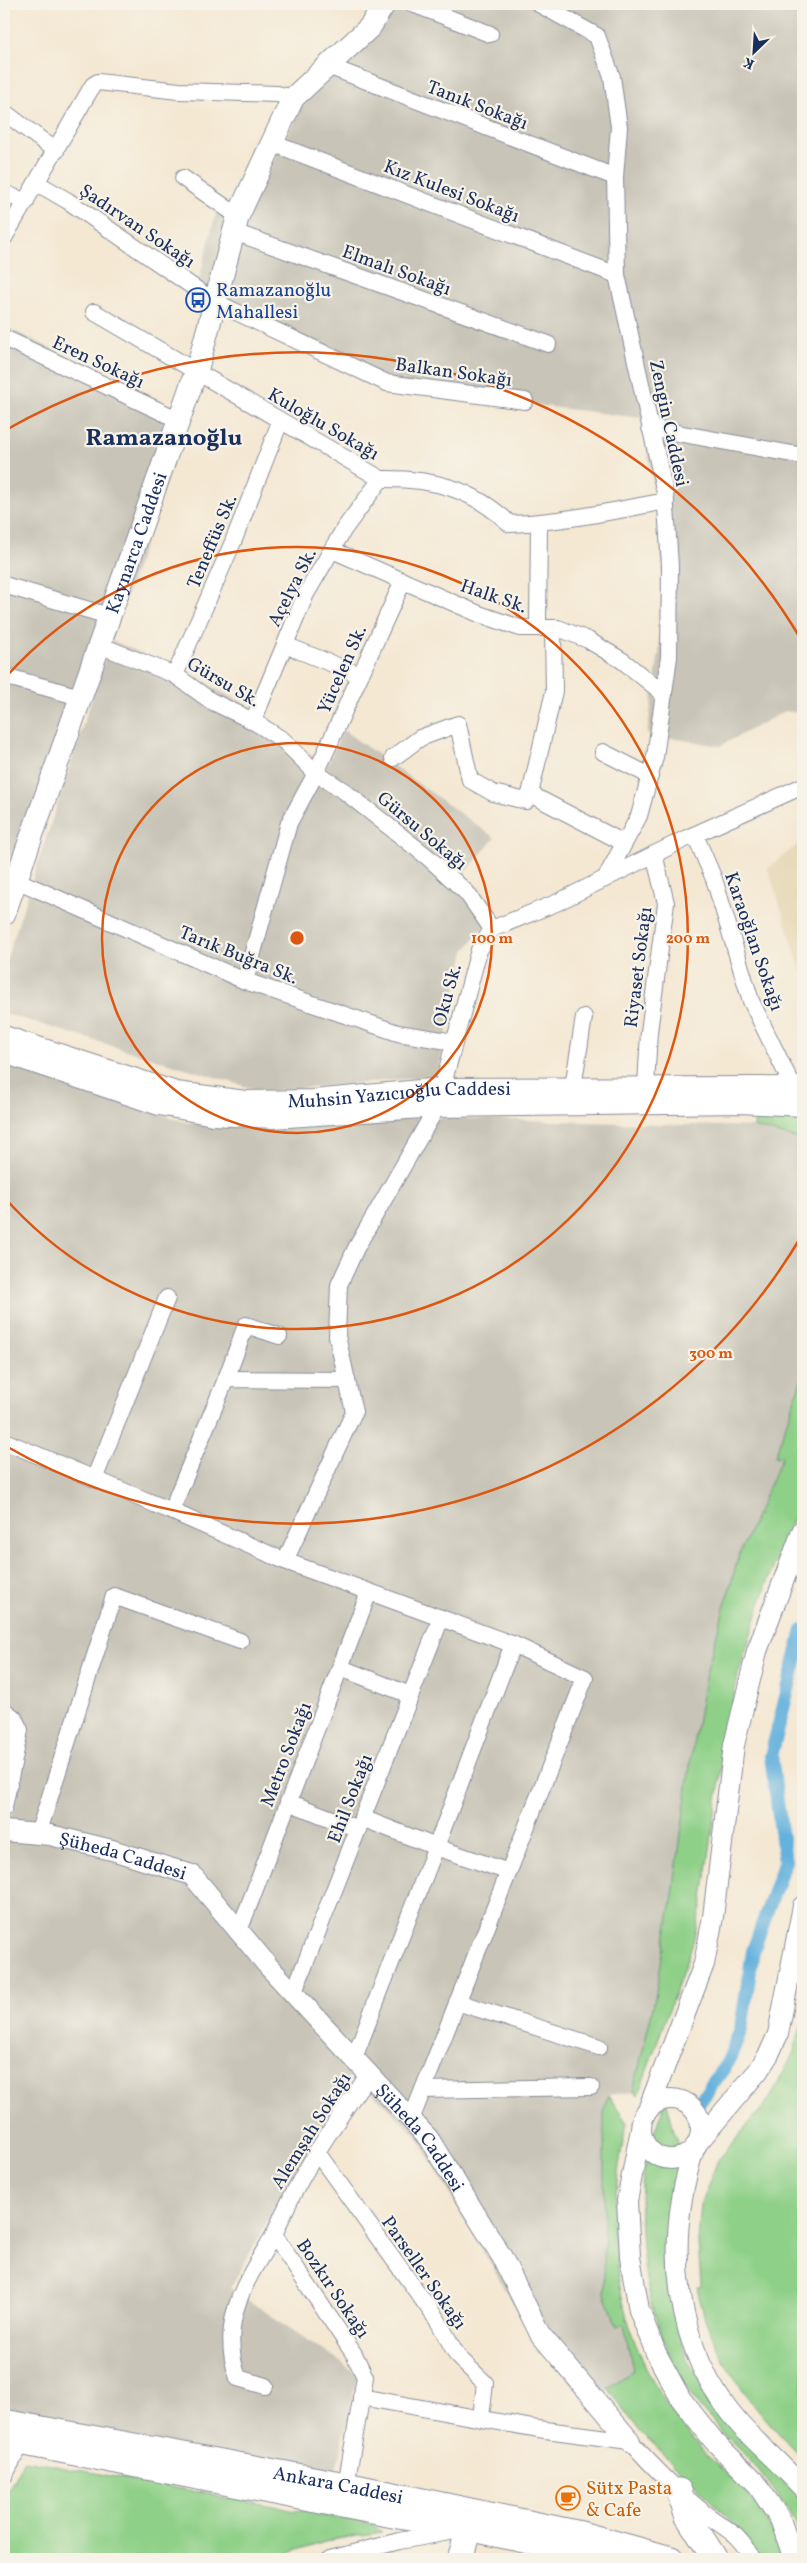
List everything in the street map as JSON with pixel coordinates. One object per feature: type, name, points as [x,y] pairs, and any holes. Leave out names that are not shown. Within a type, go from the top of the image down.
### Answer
[{"type":"main road","name":"Kaynarca Caddesi","points":[[4,914],[196,372],[236,224],[293,98],[370,27],[384,4]]},
{"type":"main road","name":"Ankara Caddesi","points":[[4,2422],[346,2485],[479,2524],[610,2559]]},
{"type":"main road","name":"Ankara Caddesi","points":[[13,2441],[398,2516],[581,2534],[671,2559]]},
{"type":"main road","points":[[679,2491],[687,2515],[715,2559]]},
{"type":"main road","points":[[460,2559],[479,2524]]},
{"type":"main road","points":[[476,2559],[479,2524]]},
{"type":"street","points":[[413,4],[490,34]]},
{"type":"street","name":"Zengin Caddesi","points":[[539,4],[597,36],[612,77],[619,127],[615,177],[617,275],[666,501],[670,602],[669,657],[664,694],[650,776],[639,816],[604,879]]},
{"type":"street","name":"Tanık Sokağı","points":[[328,66],[615,177]]},
{"type":"street","points":[[4,238],[88,94],[98,82],[179,91],[277,94],[293,98]]},
{"type":"street","points":[[4,112],[56,151]]},
{"type":"street","name":"Kız Kulesi Sokağı","points":[[272,143],[617,275]]},
{"type":"street","name":"Elmalı Sokağı","points":[[183,178],[236,224],[548,344]]},
{"type":"street","name":"Şadırvan Sokağı","points":[[37,184],[68,201],[215,302]]},
{"type":"street","points":[[4,193],[26,202]]},
{"type":"street","name":"Balkan Sokağı","points":[[215,302],[387,383],[525,401]]},
{"type":"street","name":"Kuloğlu Sokağı","points":[[94,312],[380,479],[410,478],[452,488],[480,499],[510,524],[539,523],[666,501]]},
{"type":"street","name":"Eren Sokağı","points":[[4,338],[179,420]]},
{"type":"street","name":"Teneffüs Sk.","points":[[175,675],[233,542],[280,422]]},
{"type":"street","points":[[650,428],[803,456]]},
{"type":"street","name":"Açelya Sk.","points":[[253,720],[306,594],[332,550],[380,479]]},
{"type":"street","points":[[393,758],[420,738],[458,724],[470,780],[493,793],[526,801],[530,794],[554,691],[545,628],[539,523]]},
{"type":"street","name":"Halk Sk.","points":[[332,550],[520,628],[545,628],[588,640],[623,661],[664,694]]},
{"type":"street","name":"Yücelen Sk.","points":[[245,981],[289,823],[316,773],[403,581]]},
{"type":"street","points":[[4,585],[109,616]]},
{"type":"street","points":[[284,644],[360,675]]},
{"type":"street","name":"Gürsu Sk.","points":[[99,645],[175,675],[211,701],[253,720],[283,740],[316,773]]},
{"type":"street","points":[[4,676],[80,697]]},
{"type":"street","points":[[603,752],[650,776]]},
{"type":"street","name":"Gürsu Sokağı","points":[[316,773],[344,791],[430,859],[467,893],[492,929]]},
{"type":"street","points":[[492,929],[556,903],[694,835],[803,786]]},
{"type":"street","points":[[530,794],[624,842]]},
{"type":"street","name":"Karaoğlan Sokağı","points":[[694,835],[714,879],[751,1001],[798,1087]]},
{"type":"street","name":"Riyaset Sokağı","points":[[646,1086],[649,1032],[666,903],[654,854]]},
{"type":"street","name":"Tarık Buğra Sk.","points":[[16,880],[245,981],[398,1033],[454,1042]]},
{"type":"street","name":"Oku Sk.","points":[[285,1561],[354,1412],[337,1336],[339,1285],[356,1248],[439,1098],[479,950],[492,929]]},
{"type":"street","points":[[573,1087],[584,1017]]},
{"type":"street","name":"Muhsin Yazıcıoğlu Caddesi","points":[[4,1036],[176,1092],[246,1101],[439,1098],[739,1103],[803,1106]]},
{"type":"street","name":"Muhsin Yazıcıoğlu Caddesi","points":[[4,1053],[159,1105],[213,1115],[273,1118],[439,1098],[573,1087],[798,1087]]},
{"type":"street","points":[[95,1477],[167,1298]]},
{"type":"street","points":[[170,1511],[226,1379],[246,1324],[279,1336]]},
{"type":"street","points":[[226,1379],[347,1380]]},
{"type":"street","points":[[4,1441],[95,1477],[285,1561],[513,1644],[585,1678],[411,2120]]},
{"type":"street","points":[[794,2559],[780,2519],[756,2483],[714,2441],[681,2399],[656,2353],[639,2310],[630,2257],[627,2200],[644,2120],[704,1964],[713,1917],[734,1745],[757,1651],[803,1528]]},
{"type":"street","name":"Metro Sokağı","points":[[239,1931],[369,1592]]},
{"type":"street","points":[[38,1834],[114,1596],[240,1641]]},
{"type":"street","name":"Ehil Sokağı","points":[[294,1992],[441,1618]]},
{"type":"street","points":[[354,2058],[513,1644]]},
{"type":"street","points":[[341,1668],[410,1695]]},
{"type":"street","points":[[4,1710],[14,1718],[20,1730],[4,1808]]},
{"type":"street","points":[[288,1802],[436,1847],[509,1872]]},
{"type":"street","name":"Şüheda Caddesi","points":[[4,1831],[38,1834],[112,1850],[192,1875],[239,1931],[429,2139],[502,2256],[540,2334],[655,2470],[703,2512],[734,2533],[752,2559]]},
{"type":"street","points":[[644,2120],[648,2148],[660,2157],[676,2159],[686,2156],[758,2071],[769,2054],[778,2034],[803,1906]]},
{"type":"street","points":[[457,2002],[599,2047]]},
{"type":"street","name":"Alemşah Sokağı","points":[[274,2235],[288,2202],[316,2152],[369,2074]]},
{"type":"street","points":[[423,2090],[591,2087]]},
{"type":"street","points":[[644,2120],[664,2100],[673,2099],[691,2106],[700,2122],[696,2145],[684,2180],[677,2253],[683,2316],[702,2371],[740,2425],[803,2488]]},
{"type":"street","name":"Parseller Sokağı","points":[[316,2152],[438,2321],[458,2357],[485,2383],[481,2418]]},
{"type":"street","name":"Bozkır Sokağı","points":[[265,2386],[238,2378],[232,2360],[230,2334],[239,2293],[274,2235],[354,2354],[365,2377],[346,2485]]},
{"type":"street","points":[[361,2397],[538,2429],[630,2441]]},
{"type":"street","points":[[4,2476],[13,2441]]},
{"type":"street","points":[[398,2516],[407,2529],[398,2541]]},
{"type":"street","points":[[338,2558],[398,2541],[479,2524]]},
{"type":"shaded area","points":[[398,4],[803,4],[803,714],[785,711],[720,746],[647,734],[659,653],[662,565],[658,512],[641,418],[389,387],[195,297],[217,209],[243,220],[301,107],[387,23]]},
{"type":"shaded area","points":[[4,326],[189,415],[111,640],[181,670],[261,713],[326,767],[343,730],[495,838],[461,877],[492,916],[465,951],[437,1076],[264,1092],[4,1013],[4,967],[109,646],[4,871]]},
{"type":"shaded area","points":[[803,840],[803,976],[768,868]]},
{"type":"shaded area","points":[[4,1062],[188,1123],[250,1127],[416,1117],[754,1127],[803,1142],[803,1379],[775,1455],[782,1457],[739,1555],[691,1757],[674,1888],[655,1998],[633,2092],[608,2095],[604,2112],[617,2327],[624,2323],[633,2371],[588,2403],[535,2341],[416,2135],[352,2073],[230,2288],[358,2374],[335,2474],[4,2413]]},
{"type":"green space","points":[[755,1114],[803,1121],[803,1142],[754,1127]]},
{"type":"green space","points":[[803,1375],[803,1492],[764,1592],[738,1675],[726,1736],[703,1899],[692,1946],[638,2095],[633,2092],[655,1998],[674,1888],[691,1757],[706,1673],[739,1555],[782,1457],[775,1456]]},
{"type":"green space","points":[[803,2020],[803,2459],[767,2420],[736,2381],[712,2337],[697,2287],[701,2287],[698,2241],[701,2203],[718,2160],[769,2100],[794,2052]]},
{"type":"green space","points":[[608,2095],[627,2123],[619,2167],[615,2210],[616,2251],[621,2292],[631,2331],[647,2369],[668,2406],[695,2442],[744,2491],[762,2512],[769,2524],[782,2559],[763,2559],[718,2507],[642,2434],[607,2388],[633,2371],[624,2324],[617,2327],[604,2290],[604,2112]]},
{"type":"green space","points":[[666,2099],[681,2158],[667,2211],[666,2259],[672,2305],[687,2359],[716,2401],[786,2484],[803,2501],[803,2533],[800,2534],[785,2507],[767,2481],[746,2456],[706,2415],[692,2397],[678,2374],[657,2323],[644,2268],[641,2240],[642,2186],[651,2142]]},
{"type":"green space","points":[[24,2460],[372,2524],[383,2532],[325,2541],[270,2559],[4,2559],[4,2498]]},
{"type":"waterway","points":[[696,2107],[728,2062],[741,2029],[753,1951],[785,1861],[771,1756],[803,1630]]},
{"type":"place","name":"Ramazanoğlu Mahallesi","points":[[198,300]]},
{"type":"place","name":"Sütx Pasta & Cafe","points":[[568,2498]]},
{"type":"district","name":"Ramazanoğlu","points":[[164,437]]}]
